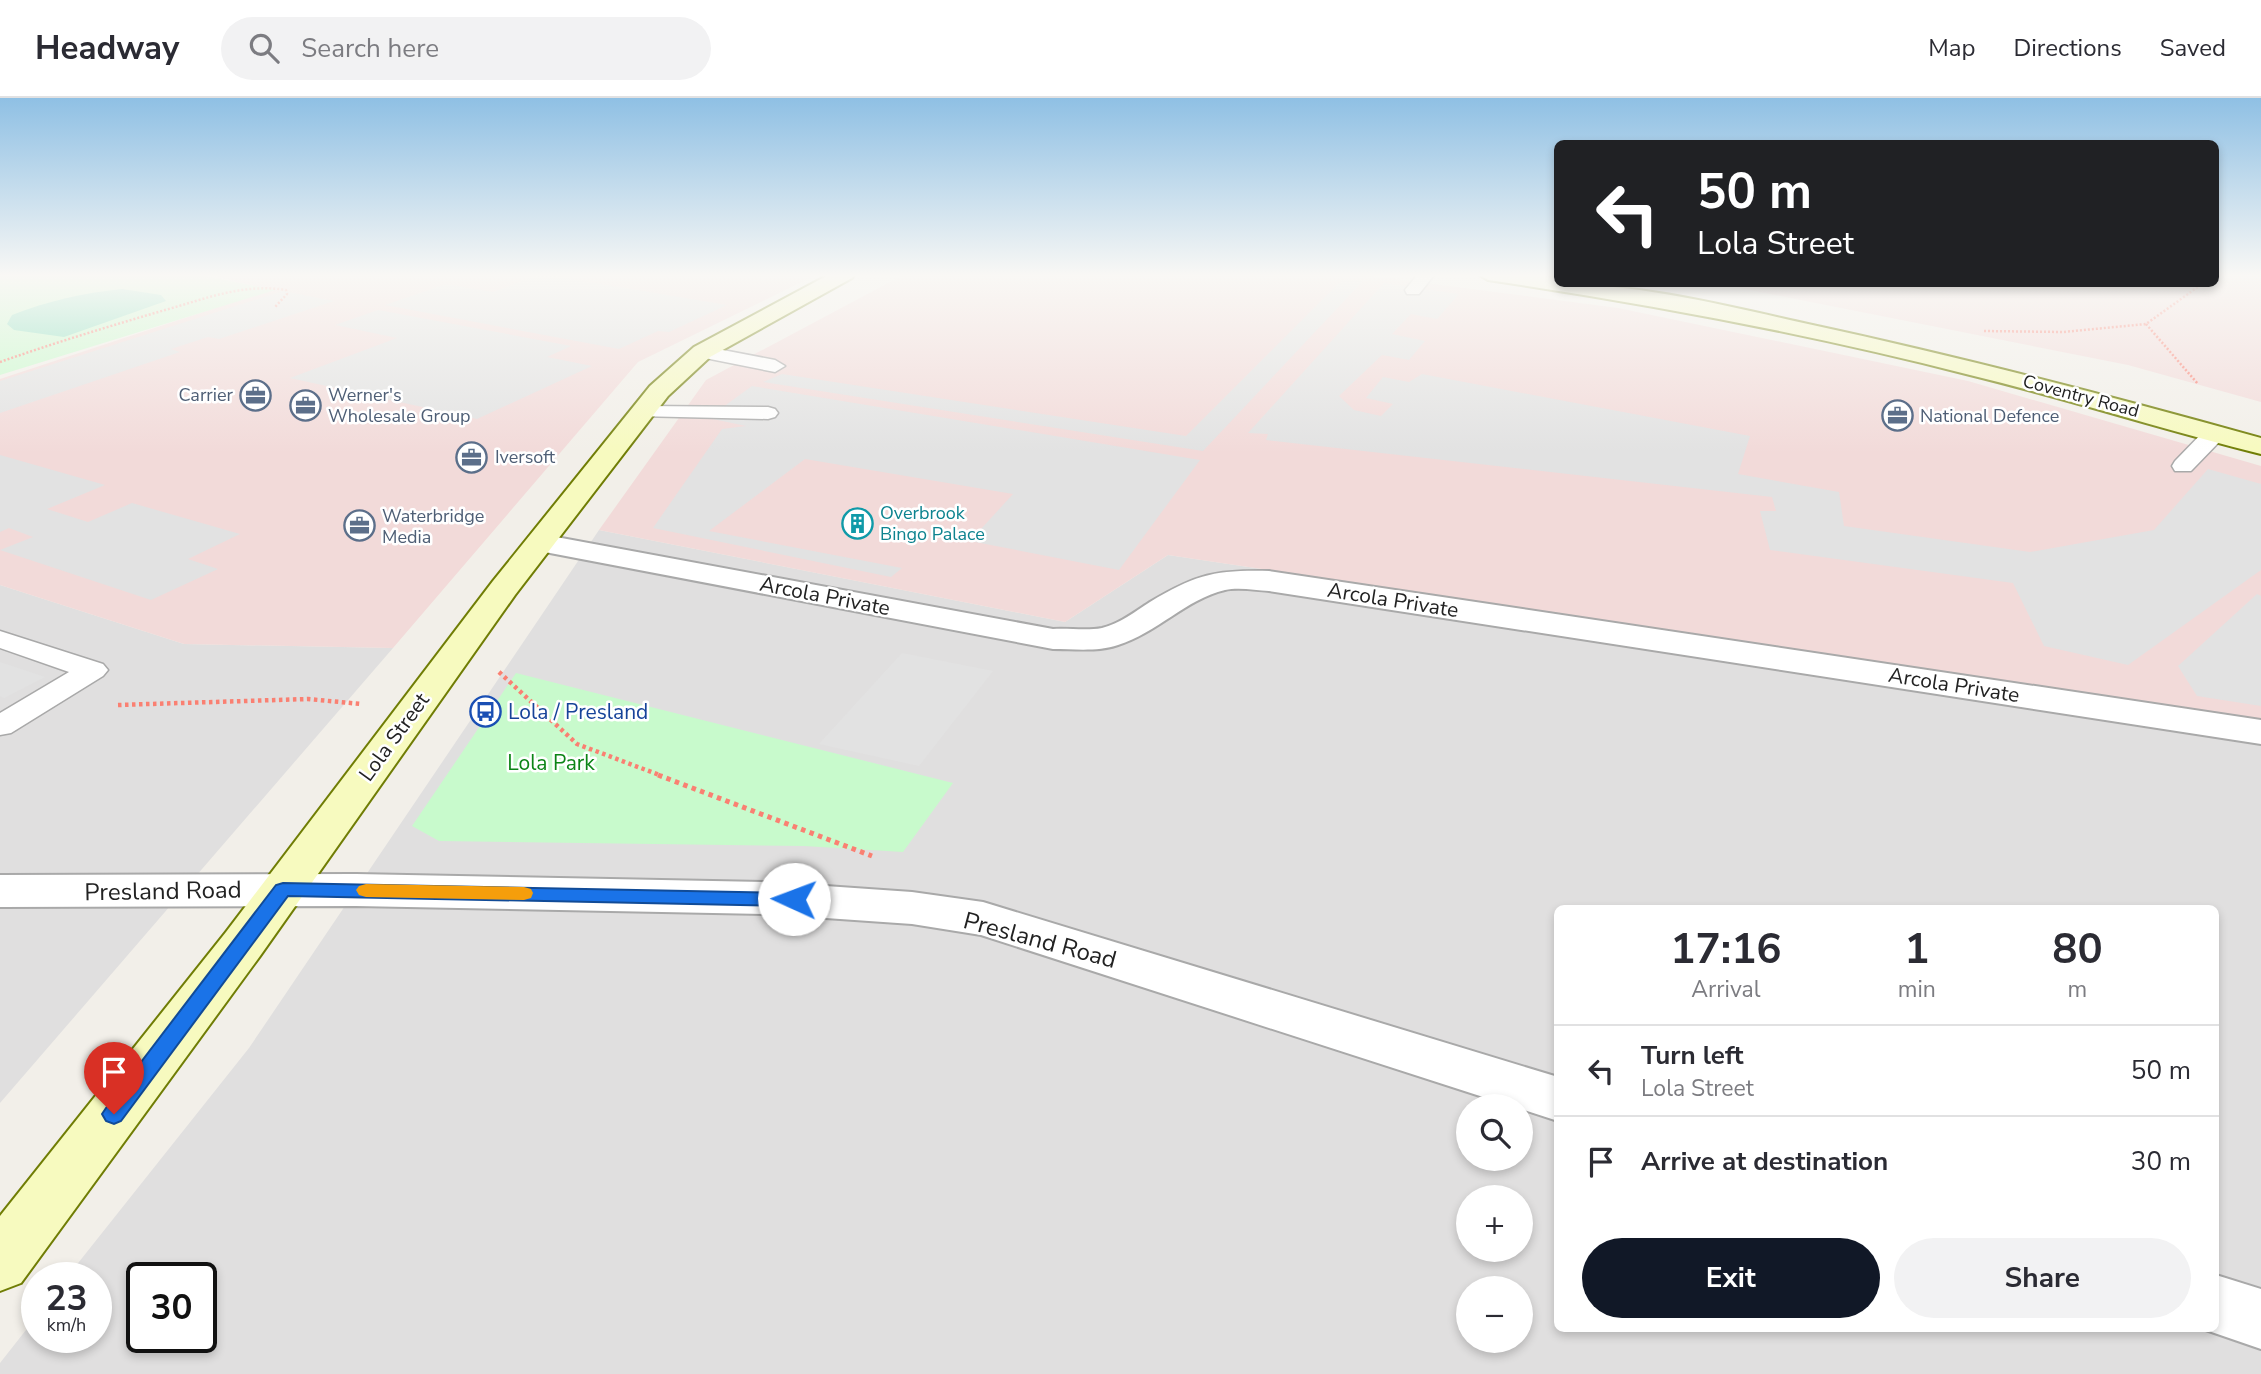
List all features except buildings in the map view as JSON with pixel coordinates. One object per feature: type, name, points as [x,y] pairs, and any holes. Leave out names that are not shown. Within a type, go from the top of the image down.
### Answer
[{"type":"street","name":"Lola Street","points":[[0,1263],[283,890],[487,610],[659,391],[702,352],[736,334]]},
{"type":"street","name":"Coventry Road","points":[[1833,334],[2006,376],[2213,421]]},
{"type":"street","name":"Coventry Road","points":[[1917,334],[2213,421],[2261,446]]},
{"type":"street","name":"Arcola Private","points":[[540,543],[1054,639],[1106,638],[1128,630],[1192,592],[1224,580],[1269,581],[2261,732]]},
{"type":"street","name":"Presland Road","points":[[0,891],[283,890],[768,898],[912,908],[983,919],[1554,1098]]},
{"type":"street","points":[[2219,1306],[2261,1319]]},
{"type":"lane","points":[[702,352],[775,366]]},
{"type":"lane","points":[[644,412],[768,413]]},
{"type":"lane","points":[[2183,466],[2213,421]]},
{"type":"lane","points":[[0,639],[93,670],[0,726]]},
{"type":"path","points":[[0,362],[85,334]]},
{"type":"path","points":[[2154,334],[2198,384]]},
{"type":"path","points":[[498,672],[514,683],[577,744],[885,861],[912,908]]},
{"type":"path","points":[[35,705],[308,699],[365,705]]},
{"type":"shaded area","points":[[138,334],[696,334],[638,362],[393,648],[184,644],[0,585],[0,379]]},
{"type":"shaded area","points":[[149,334],[236,334],[219,339],[208,337],[171,349],[180,352],[0,413],[0,381]]},
{"type":"shaded area","points":[[376,334],[504,334],[571,346],[547,357],[592,366],[477,419],[290,378],[397,338]]},
{"type":"shaded area","points":[[537,334],[652,334],[619,349]]},
{"type":"shaded area","points":[[793,334],[1740,334],[1968,381],[2261,466],[2261,719],[1168,555],[1065,622],[599,530],[706,380]]},
{"type":"shaded area","points":[[1288,334],[1314,334],[1203,451],[763,382],[782,374],[1186,436]]},
{"type":"shaded area","points":[[1338,334],[1392,334],[1425,341],[1409,360],[1382,355],[1339,396],[1354,410],[1381,416],[1393,404],[1366,398],[1383,377],[1409,382],[1422,374],[1750,436],[1738,474],[1839,492],[1844,526],[2030,552],[2154,530],[2208,469],[2261,484],[2261,570],[2128,665],[2044,646],[2013,583],[1770,550],[1760,511],[1776,511],[1772,497],[1266,440],[1268,434],[1248,433]]},
{"type":"shaded area","points":[[1970,334],[2261,334],[2261,402],[2128,365]]},
{"type":"shaded area","points":[[752,386],[1200,460],[1119,570],[970,541],[1013,494],[805,459],[709,531],[902,568],[891,577],[653,528],[722,429],[746,426],[708,418]]},
{"type":"shaded area","points":[[0,455],[105,485],[47,509],[88,522],[132,503],[240,534],[188,559],[218,569],[151,600],[0,550],[33,537],[9,528],[0,532]]},
{"type":"shaded area","points":[[599,530],[1065,622],[1168,555],[2261,719],[2261,1374],[0,1374],[0,1363],[21,1336],[21,1353],[112,1353],[112,1262],[79,1262],[249,1048]]},
{"type":"shaded area","points":[[0,585],[184,644],[393,648],[0,1103]]},
{"type":"shaded area","points":[[2257,594],[2261,596],[2261,706],[2197,696],[2178,666]]},
{"type":"shaded area","points":[[902,653],[993,671],[919,766],[819,744]]},
{"type":"shaded area","points":[[0,662],[45,677],[4,698],[0,696]]},
{"type":"green space","points":[[0,334],[134,334],[0,375]]},
{"type":"green space","points":[[39,334],[74,334],[64,337]]},
{"type":"green space","name":"Lola Park","points":[[516,673],[953,783],[903,852],[804,846],[439,841],[412,826]]},
{"type":"slow traffic","points":[[366,890],[524,893]]},
{"type":"place","name":"Carrier","points":[[256,395]]},
{"type":"place","name":"Werner's Wholesale Group","points":[[305,405]]},
{"type":"place","name":"National Defence","points":[[1897,416]]},
{"type":"place","name":"Iversoft","points":[[472,457]]},
{"type":"place","name":"Overbrook Bingo Palace","points":[[857,523]]},
{"type":"place","name":"Waterbridge Media","points":[[359,526]]},
{"type":"place","name":"Lola / Presland","points":[[485,712]]},
{"type":"route","points":[[114,1114],[283,890],[794,899]]}]
